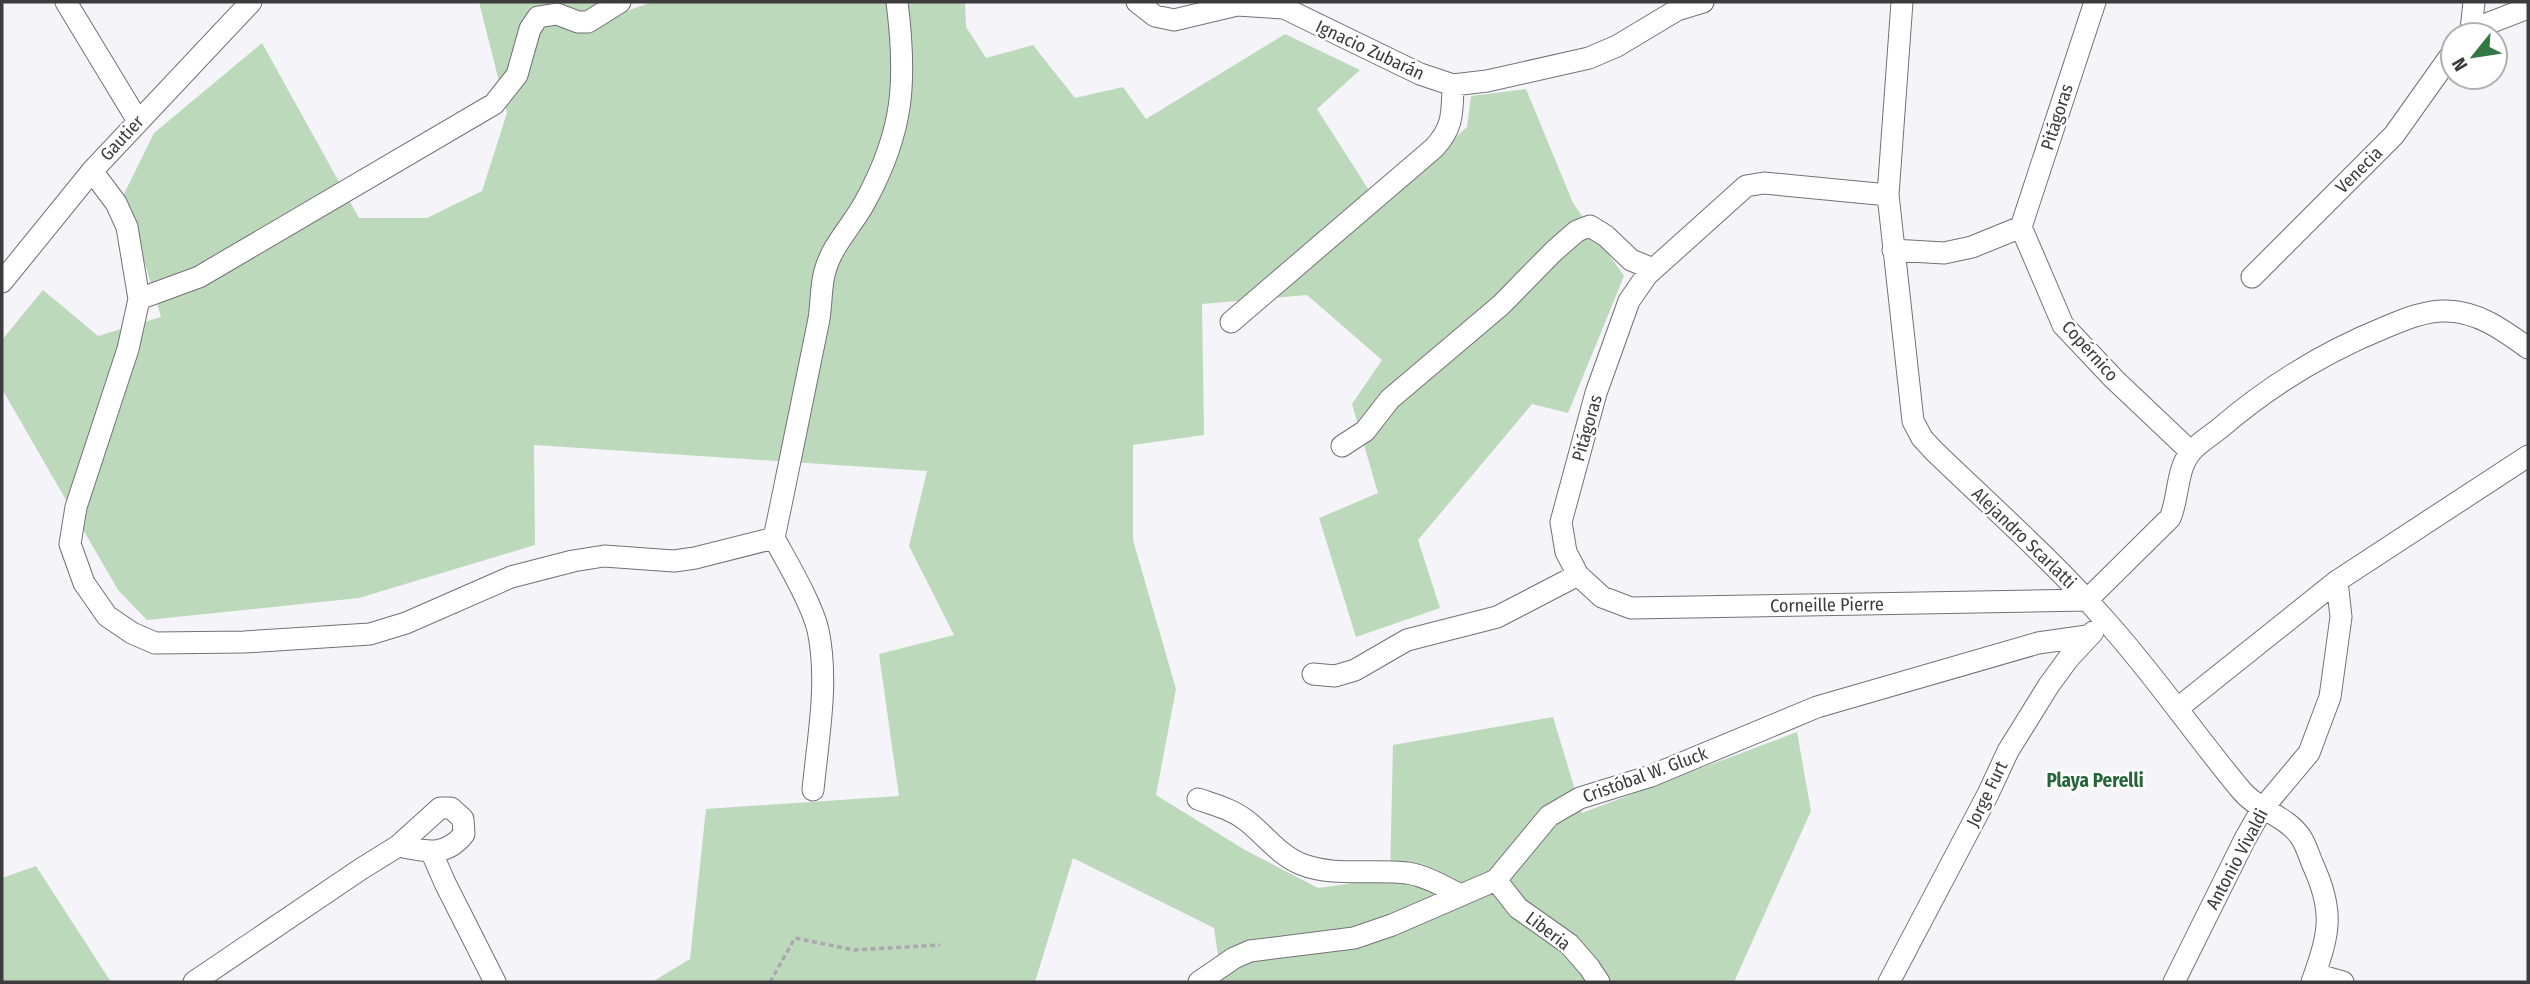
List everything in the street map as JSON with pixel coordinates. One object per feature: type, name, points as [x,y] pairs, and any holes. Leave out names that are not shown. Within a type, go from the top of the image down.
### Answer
[{"type":"street","points":[[66,2],[138,121]]},
{"type":"street","name":"Gautier","points":[[2,282],[92,171],[251,2]]},
{"type":"street","points":[[139,299],[199,277],[494,104],[517,75],[530,29],[538,17],[557,14],[578,22],[588,22],[620,2]]},
{"type":"street","points":[[813,790],[824,671],[817,627],[792,570],[774,538],[821,313],[825,272],[836,245],[860,211],[880,175],[898,117],[904,52],[897,2]]},
{"type":"street","name":"Ignacio Zubarán","points":[[1137,2],[1155,16],[1174,20],[1237,5],[1286,5],[1420,74],[1453,85],[1487,81],[1589,58],[1617,46],[1676,6],[1703,2]]},
{"type":"street","name":"Alejandro Scarlatti","points":[[1902,2],[1888,195],[1913,421],[1922,438],[2107,622],[2243,793],[2300,836],[2322,884],[2329,913],[2327,930],[2313,978],[2343,982]]},
{"type":"street","name":"Pitágoras","points":[[2021,227],[2095,2]]},
{"type":"street","points":[[2471,21],[2474,2]]},
{"type":"street","points":[[2496,21],[2528,8]]},
{"type":"street","name":"Venecia","points":[[2252,277],[2394,135],[2439,72]]},
{"type":"street","points":[[1231,322],[1434,148],[1451,122],[1453,85]]},
{"type":"street","points":[[92,171],[116,204],[127,227],[139,299],[128,349],[76,507],[70,544],[84,583],[107,616],[132,633],[155,643],[244,642],[370,634],[406,623],[512,577],[573,561],[604,555],[674,561],[774,538]]},
{"type":"street","name":"Pitágoras","points":[[1578,575],[1566,552],[1561,522],[1596,393],[1629,301],[1653,269],[1746,187],[1764,183],[1888,195]]},
{"type":"street","points":[[1342,446],[1365,431],[1390,399],[1501,305],[1553,251],[1577,231],[1591,226],[1631,260],[1653,269]]},
{"type":"street","points":[[1894,250],[1944,253],[1972,247],[2021,227]]},
{"type":"street","name":"Copérnico","points":[[2021,227],[2063,326],[2191,452]]},
{"type":"street","points":[[2087,600],[2170,518],[2176,504],[2182,468],[2191,452],[2249,403],[2294,372],[2353,340],[2414,316],[2446,310],[2470,314],[2496,325],[2528,348]]},
{"type":"street","points":[[2178,708],[2337,581],[2528,456]]},
{"type":"street","points":[[1313,674],[1335,676],[1355,670],[1407,640],[1497,617],[1578,575]]},
{"type":"street","name":"Corneille Pierre","points":[[1578,575],[1602,597],[1631,608],[2087,600]]},
{"type":"street","name":"Antonio Vivaldi","points":[[2174,982],[2262,809],[2309,753],[2330,697],[2341,617],[2337,581]]},
{"type":"street","name":"Jorge Furt","points":[[1889,982],[2008,751],[2049,685],[2087,636],[2107,622]]},
{"type":"street","name":"Cristóbal W. Gluck","points":[[1199,982],[1234,958],[1250,951],[1354,938],[1392,925],[1496,880],[1549,816],[1580,798],[1651,776],[1817,707],[2038,643],[2087,636]]},
{"type":"street","points":[[1198,799],[1228,809],[1246,820],[1291,859],[1303,865],[1326,869],[1407,873],[1427,878],[1461,895]]},
{"type":"street","points":[[194,982],[398,846],[440,808],[451,808],[463,820],[464,834],[456,844],[442,851],[398,846]]},
{"type":"street","points":[[431,851],[495,982]]},
{"type":"street","name":"Liberia","points":[[1496,880],[1518,908],[1569,944],[1599,982]]},
{"type":"path","points":[[770,982],[795,938],[854,950],[940,946]]},
{"type":"green space","points":[[479,2],[628,2],[627,11],[652,2],[965,2],[966,27],[986,58],[1033,45],[1075,98],[1123,87],[1146,119],[1285,34],[1360,70],[1317,109],[1379,206],[1467,127],[1471,96],[1526,89],[1573,203],[1624,276],[1568,413],[1532,404],[1418,540],[1440,608],[1356,637],[1319,518],[1378,493],[1352,404],[1382,360],[1307,295],[1202,304],[1204,435],[1133,445],[1133,540],[1176,689],[1156,795],[1245,850],[1318,888],[1390,878],[1393,745],[1553,717],[1582,813],[1797,732],[1811,811],[1734,982],[1222,982],[1214,928],[1073,858],[1035,982],[652,982],[690,959],[706,809],[899,796],[879,654],[954,635],[909,546],[927,471],[534,445],[535,545],[359,598],[147,620],[118,590],[2,389],[2,340],[43,290],[98,336],[161,317],[124,194],[154,133],[262,43],[359,218],[427,218],[482,191],[507,113]]},
{"type":"green space","points":[[36,866],[111,982],[2,982],[2,878]]},
{"type":"district","name":"Playa Perelli","points":[[2095,780]]}]
